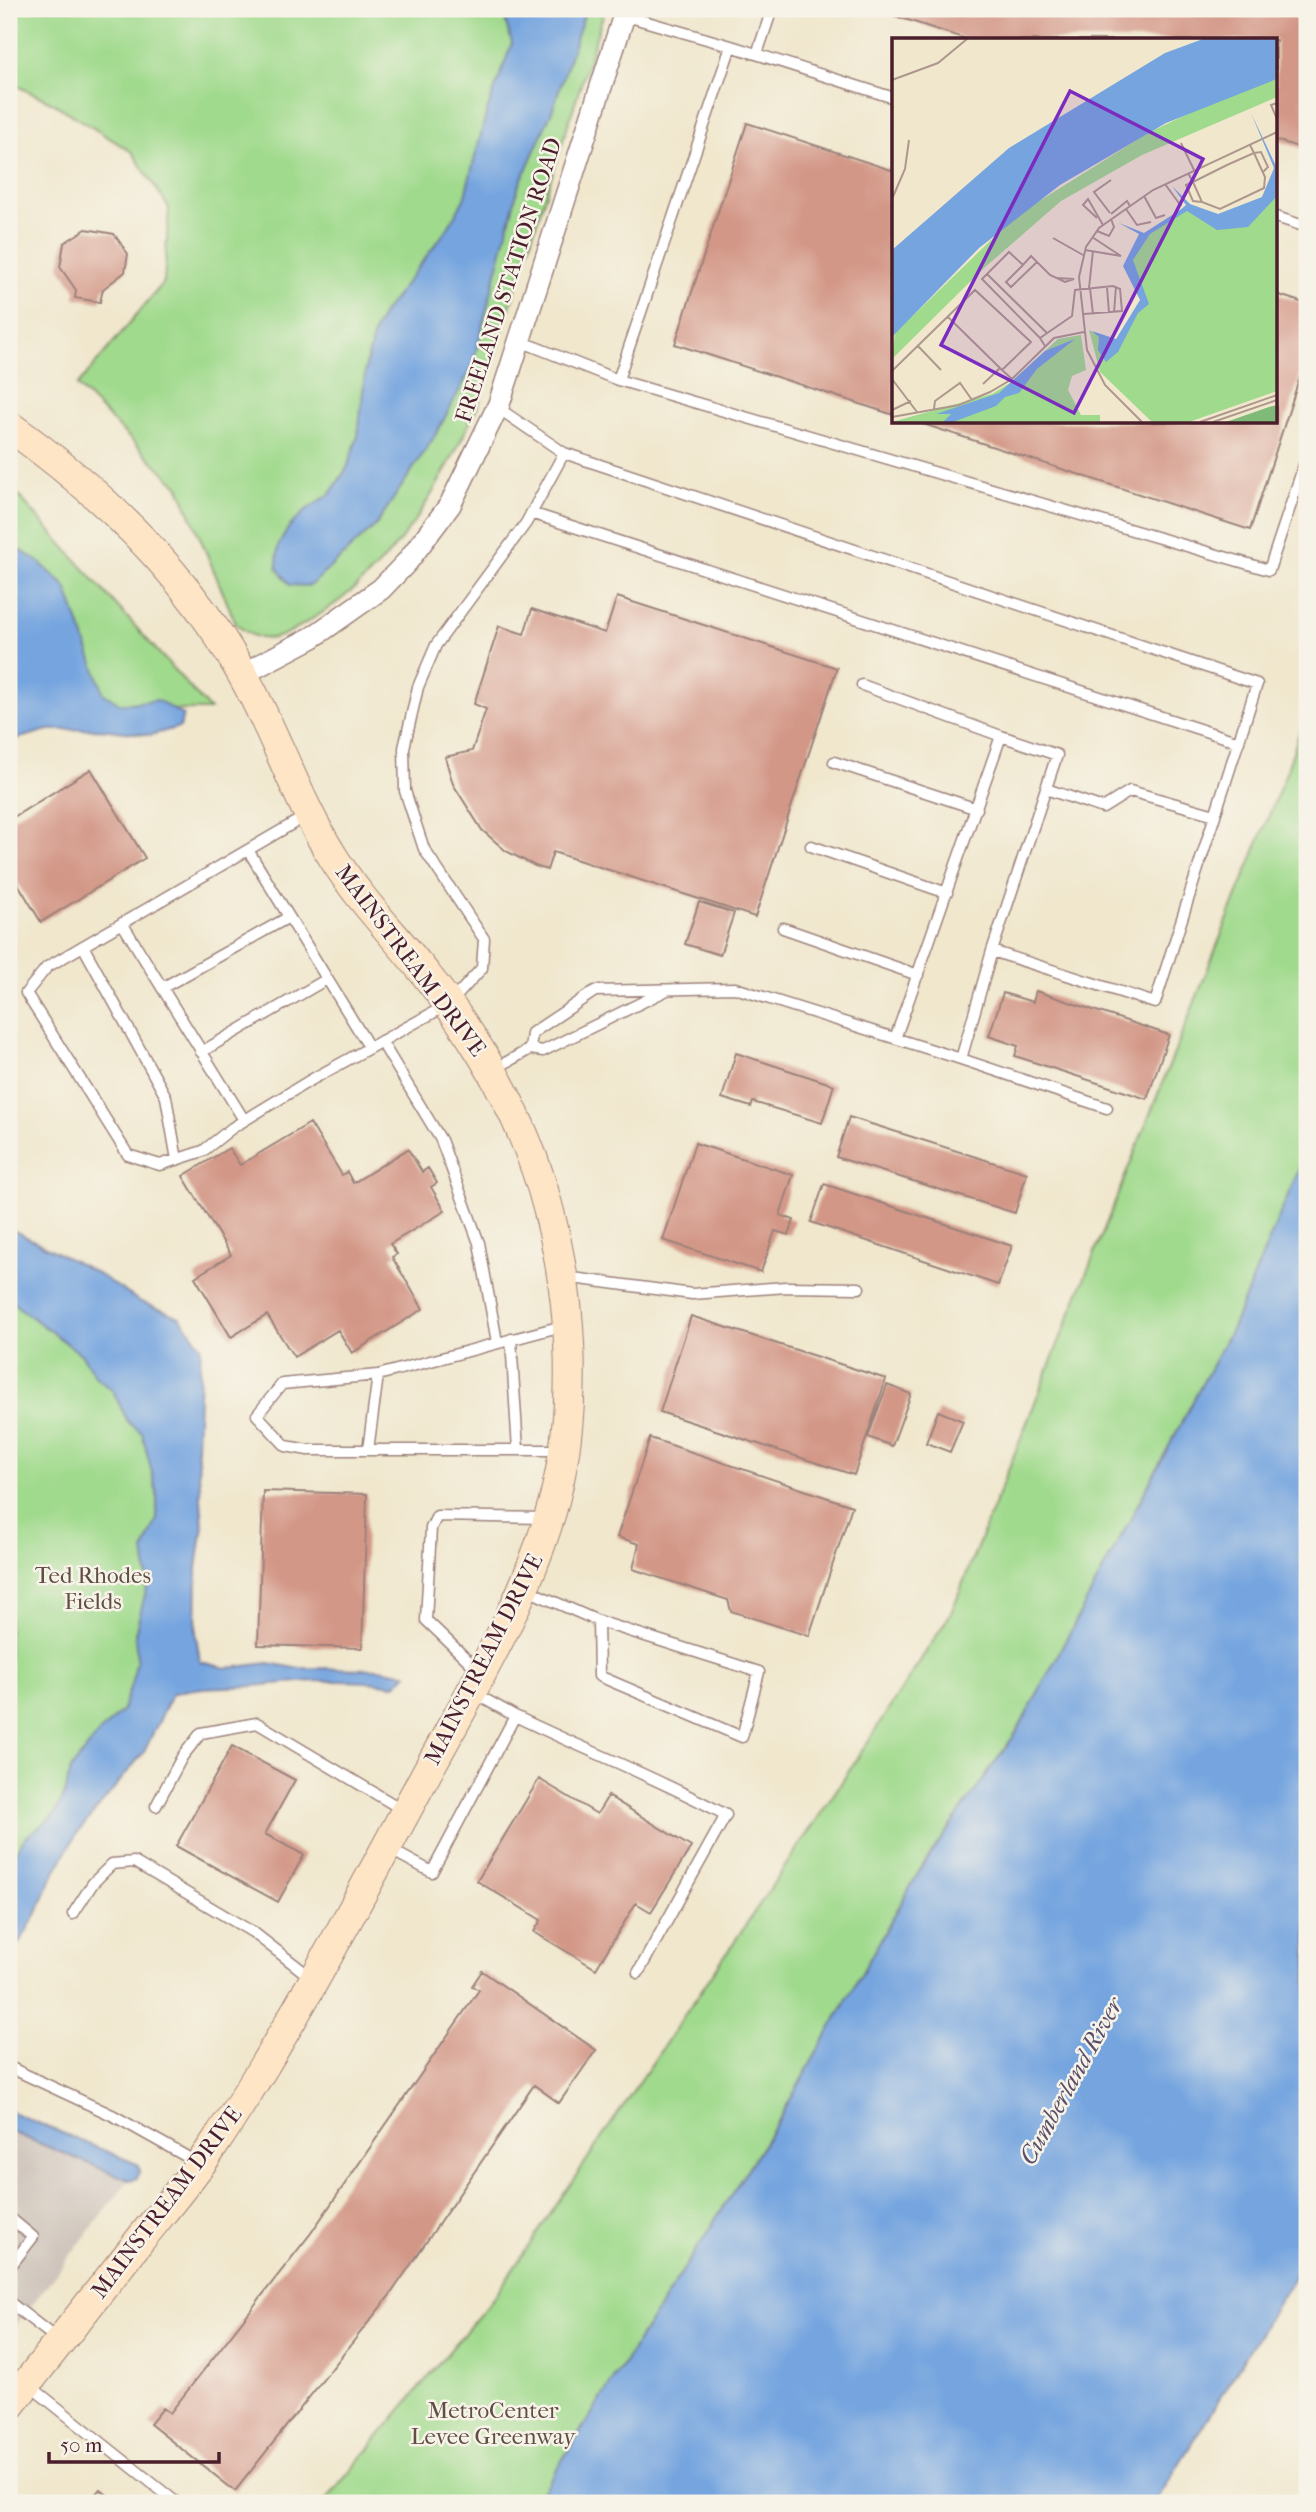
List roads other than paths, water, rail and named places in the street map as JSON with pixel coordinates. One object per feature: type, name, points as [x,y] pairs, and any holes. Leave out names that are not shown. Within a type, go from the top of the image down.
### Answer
[{"type":"street","name":"FREELAND STATION ROAD","points":[[243,674],[313,637],[381,589],[407,562],[450,505],[498,408],[624,12]]},
{"type":"street","name":"MAINSTREAM DRIVE","points":[[9,426],[88,487],[149,545],[190,596],[243,674],[310,814],[352,887],[449,1004],[493,1070],[527,1143],[543,1191],[562,1277],[567,1325],[568,1402],[564,1450],[548,1518],[523,1588],[315,1981],[266,2065],[200,2164],[9,2406]]},
{"type":"lane","points":[[757,54],[772,9]]},
{"type":"lane","points":[[624,12],[892,97]]},
{"type":"lane","points":[[618,380],[731,46]]},
{"type":"lane","points":[[1278,218],[1307,227]]},
{"type":"lane","points":[[520,341],[618,380],[1269,570],[1307,456]]},
{"type":"lane","points":[[498,408],[564,453],[1257,684],[1155,1003],[992,951]]},
{"type":"lane","points":[[310,814],[47,967],[26,993],[128,1155],[160,1165],[203,1151],[244,1121],[369,1047],[449,1004],[482,968],[484,939],[424,849],[405,791],[404,748],[418,688],[436,645],[531,513],[564,453]]},
{"type":"lane","points":[[531,513],[1239,742]]},
{"type":"lane","points":[[862,685],[1057,755],[992,951],[961,1059]]},
{"type":"lane","points":[[896,1036],[1001,736]]},
{"type":"lane","points":[[834,762],[977,809]]},
{"type":"lane","points":[[1046,789],[1103,808],[1130,792],[1216,815]]},
{"type":"lane","points":[[811,846],[947,893]]},
{"type":"lane","points":[[248,850],[369,1047]]},
{"type":"lane","points":[[162,988],[289,917]]},
{"type":"lane","points":[[122,923],[244,1121]]},
{"type":"lane","points":[[783,928],[918,975]]},
{"type":"lane","points":[[83,946],[166,1097],[177,1160]]},
{"type":"lane","points":[[201,1052],[327,979]]},
{"type":"lane","points":[[530,1049],[532,1034],[595,990],[735,988],[896,1036],[1107,1108]]},
{"type":"lane","points":[[493,1070],[530,1049],[543,1051],[667,990]]},
{"type":"lane","points":[[381,1041],[441,1140],[479,1243],[498,1342]]},
{"type":"lane","points":[[562,1277],[692,1294],[786,1287],[859,1288]]},
{"type":"lane","points":[[564,1450],[308,1450],[286,1446],[257,1415],[282,1384],[379,1375],[567,1325]]},
{"type":"lane","points":[[511,1339],[518,1450]]},
{"type":"lane","points":[[368,1450],[379,1375]]},
{"type":"lane","points":[[548,1518],[437,1516],[431,1528],[426,1620],[475,1682],[515,1716],[610,1762],[679,1790],[726,1815],[638,1973]]},
{"type":"lane","points":[[523,1588],[598,1621],[759,1672],[742,1738],[599,1676],[598,1621]]},
{"type":"lane","points":[[386,1848],[432,1872],[515,1716]]},
{"type":"lane","points":[[156,1806],[183,1757],[201,1733],[257,1723],[406,1812]]},
{"type":"lane","points":[[73,1914],[93,1883],[112,1864],[134,1862],[254,1933],[315,1981]]},
{"type":"lane","points":[[9,2067],[114,2116],[200,2164]]},
{"type":"lane","points":[[9,2217],[33,2237],[9,2268]]},
{"type":"lane","points":[[9,2302],[60,2341]]},
{"type":"lane","points":[[27,2383],[177,2503]]},
{"type":"water","points":[[502,9],[586,9],[552,111],[518,188],[472,367],[436,434],[376,525],[310,586],[290,585],[277,568],[278,546],[289,527],[306,510],[330,494],[347,468],[358,436],[366,365],[375,329],[384,312],[448,228],[464,199],[487,111],[512,43]]},
{"type":"water","points":[[9,543],[39,562],[66,587],[104,694],[121,704],[157,700],[183,715],[180,727],[151,735],[100,729],[48,730],[9,741]]},
{"type":"water","name":"Cumberland River","points":[[1307,1150],[1307,2256],[1155,2503],[535,2503],[780,2118],[921,1868],[1018,1730],[1234,1324]]},
{"type":"water","points":[[9,1228],[95,1272],[139,1301],[180,1317],[201,1346],[197,1446],[203,1526],[197,1568],[196,1635],[200,1662],[227,1668],[269,1663],[295,1668],[379,1669],[407,1674],[395,1685],[342,1681],[306,1682],[202,1688],[172,1694],[144,1752],[78,1832],[53,1875],[36,1915],[9,1960],[9,1875],[13,1855],[25,1838],[55,1814],[66,1791],[70,1770],[100,1732],[122,1711],[131,1685],[137,1661],[135,1633],[148,1583],[144,1550],[157,1519],[157,1493],[142,1433],[128,1422],[113,1391],[95,1376],[82,1355],[9,1300]]},
{"type":"water","points":[[9,2111],[137,2164],[140,2171],[137,2178],[129,2180],[9,2131]]},
{"type":"park label","name":"Ted Rhodes Fields","points":[[93,1588]]},
{"type":"park label","name":"MetroCenter Levee Greenway","points":[[493,2423]]}]
